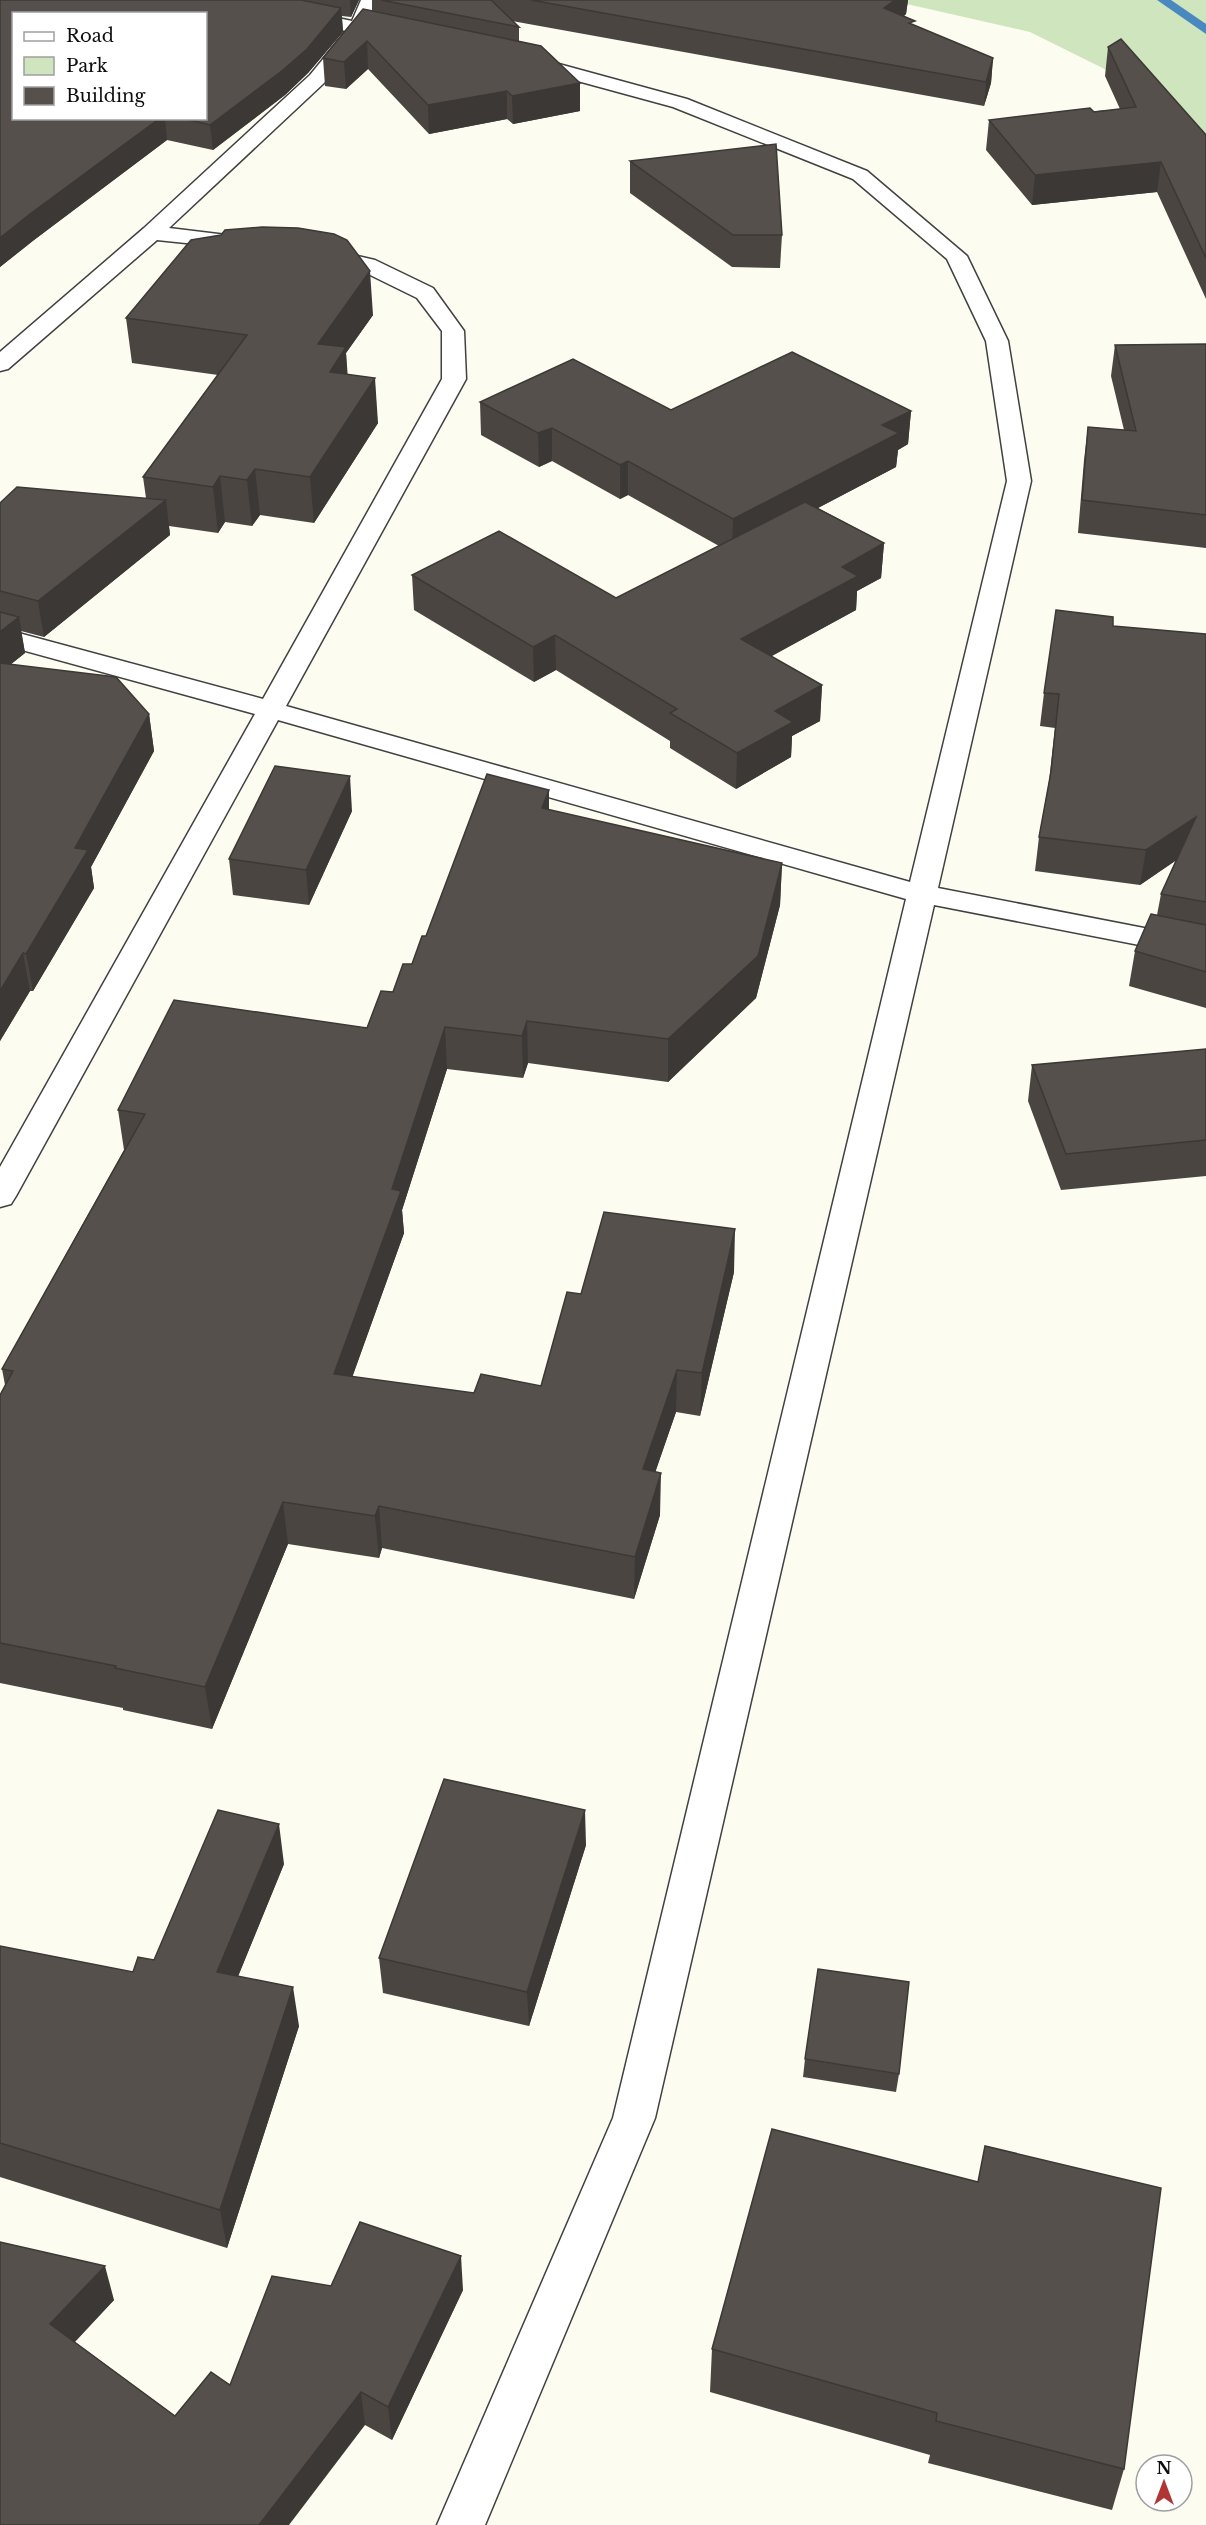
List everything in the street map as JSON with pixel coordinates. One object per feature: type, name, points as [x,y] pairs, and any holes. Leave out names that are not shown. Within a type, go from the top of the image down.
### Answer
[{"type":"street","points":[[225,0],[415,40]]},
{"type":"street","points":[[0,364],[152,233],[317,79],[358,28],[370,0]]},
{"type":"street","points":[[461,2525],[634,2118],[1019,481],[998,341],[956,256],[860,175],[680,103],[506,57]]},
{"type":"street","points":[[152,233],[268,246]]},
{"type":"street","points":[[0,1196],[454,379],[453,331],[425,293],[367,266],[303,249]]},
{"type":"street","points":[[0,636],[272,710],[921,894],[1206,949]]},
{"type":"green space","points":[[889,0],[1206,0],[1206,138],[1179,106],[1030,32]]},
{"type":"building","points":[[0,0],[301,0],[341,8],[307,49],[210,125],[189,120],[207,120],[207,12],[12,12],[12,120],[157,120],[0,238]]},
{"type":"building","points":[[381,0],[491,0],[519,27]]},
{"type":"building","points":[[531,0],[895,0],[884,8],[915,21],[909,23],[993,58],[986,82]]},
{"type":"building","points":[[363,9],[541,46],[580,83],[512,96],[507,91],[428,105],[367,41],[344,62],[323,58]]},
{"type":"building","points":[[1121,39],[1206,135],[1206,258],[1161,162],[1035,175],[989,120],[1090,108],[1094,112],[1136,107],[1108,47]]},
{"type":"building","points":[[776,144],[782,235],[733,235],[630,161]]},
{"type":"building","points":[[262,227],[298,228],[334,234],[347,240],[370,271],[318,344],[346,347],[330,372],[375,378],[310,477],[255,469],[247,480],[220,476],[213,487],[143,477],[247,335],[126,318],[191,240],[221,235],[225,230]]},
{"type":"building","points":[[1206,344],[1206,515],[1082,500],[1088,427],[1136,431],[1115,345]]},
{"type":"building","points":[[792,352],[911,411],[882,425],[899,433],[733,519],[628,461],[620,465],[552,428],[538,433],[480,402],[573,359],[671,410]]},
{"type":"building","points":[[17,487],[166,500],[38,601],[0,591],[0,503]]},
{"type":"building","points":[[805,502],[884,543],[842,567],[858,576],[741,639],[822,685],[775,711],[793,722],[737,753],[670,713],[677,709],[555,635],[533,647],[412,575],[499,531],[616,598]]},
{"type":"building","points":[[1056,610],[1113,617],[1113,626],[1206,634],[1206,902],[1161,894],[1196,817],[1146,850],[1039,837],[1051,772],[1059,694],[1044,693]]},
{"type":"building","points":[[0,612],[19,617],[0,632]]},
{"type":"building","points":[[0,663],[116,677],[149,714],[75,848],[88,850],[26,954],[23,953],[0,991]]},
{"type":"building","points":[[275,766],[350,776],[306,870],[229,859]]},
{"type":"building","points":[[487,774],[549,790],[542,808],[782,863],[758,956],[668,1039],[527,1021],[522,1036],[445,1027],[392,1189],[401,1191],[334,1374],[474,1393],[481,1374],[541,1386],[567,1292],[581,1294],[604,1212],[735,1229],[702,1373],[677,1370],[643,1469],[661,1473],[635,1557],[379,1506],[375,1516],[283,1502],[205,1687],[115,1668],[116,1666],[0,1643],[0,1395],[13,1371],[2,1369],[145,1114],[118,1110],[174,1000],[367,1028],[381,991],[393,992],[403,964],[412,964],[422,936],[426,936]]},
{"type":"building","points":[[1151,914],[1206,925],[1206,972],[1135,951]]},
{"type":"building","points":[[1206,1049],[1206,1140],[1066,1154],[1032,1065]]},
{"type":"building","points":[[444,1779],[585,1810],[527,1992],[379,1958]]},
{"type":"building","points":[[218,1810],[279,1824],[217,1972],[293,1987],[220,2210],[0,2143],[0,1946],[133,1972],[138,1957],[154,1960]]},
{"type":"building","points":[[818,1969],[909,1982],[899,2074],[805,2059]]},
{"type":"building","points":[[772,2129],[978,2182],[985,2146],[1161,2188],[1124,2469],[936,2421],[937,2413],[712,2349]]},
{"type":"building","points":[[360,2222],[461,2256],[388,2407],[361,2392],[259,2525],[0,2525],[0,2242],[105,2266],[50,2324],[175,2416],[211,2372],[230,2385],[272,2276],[331,2286]]},
{"type":"waterway","points":[[1163,0],[1206,30]]}]
